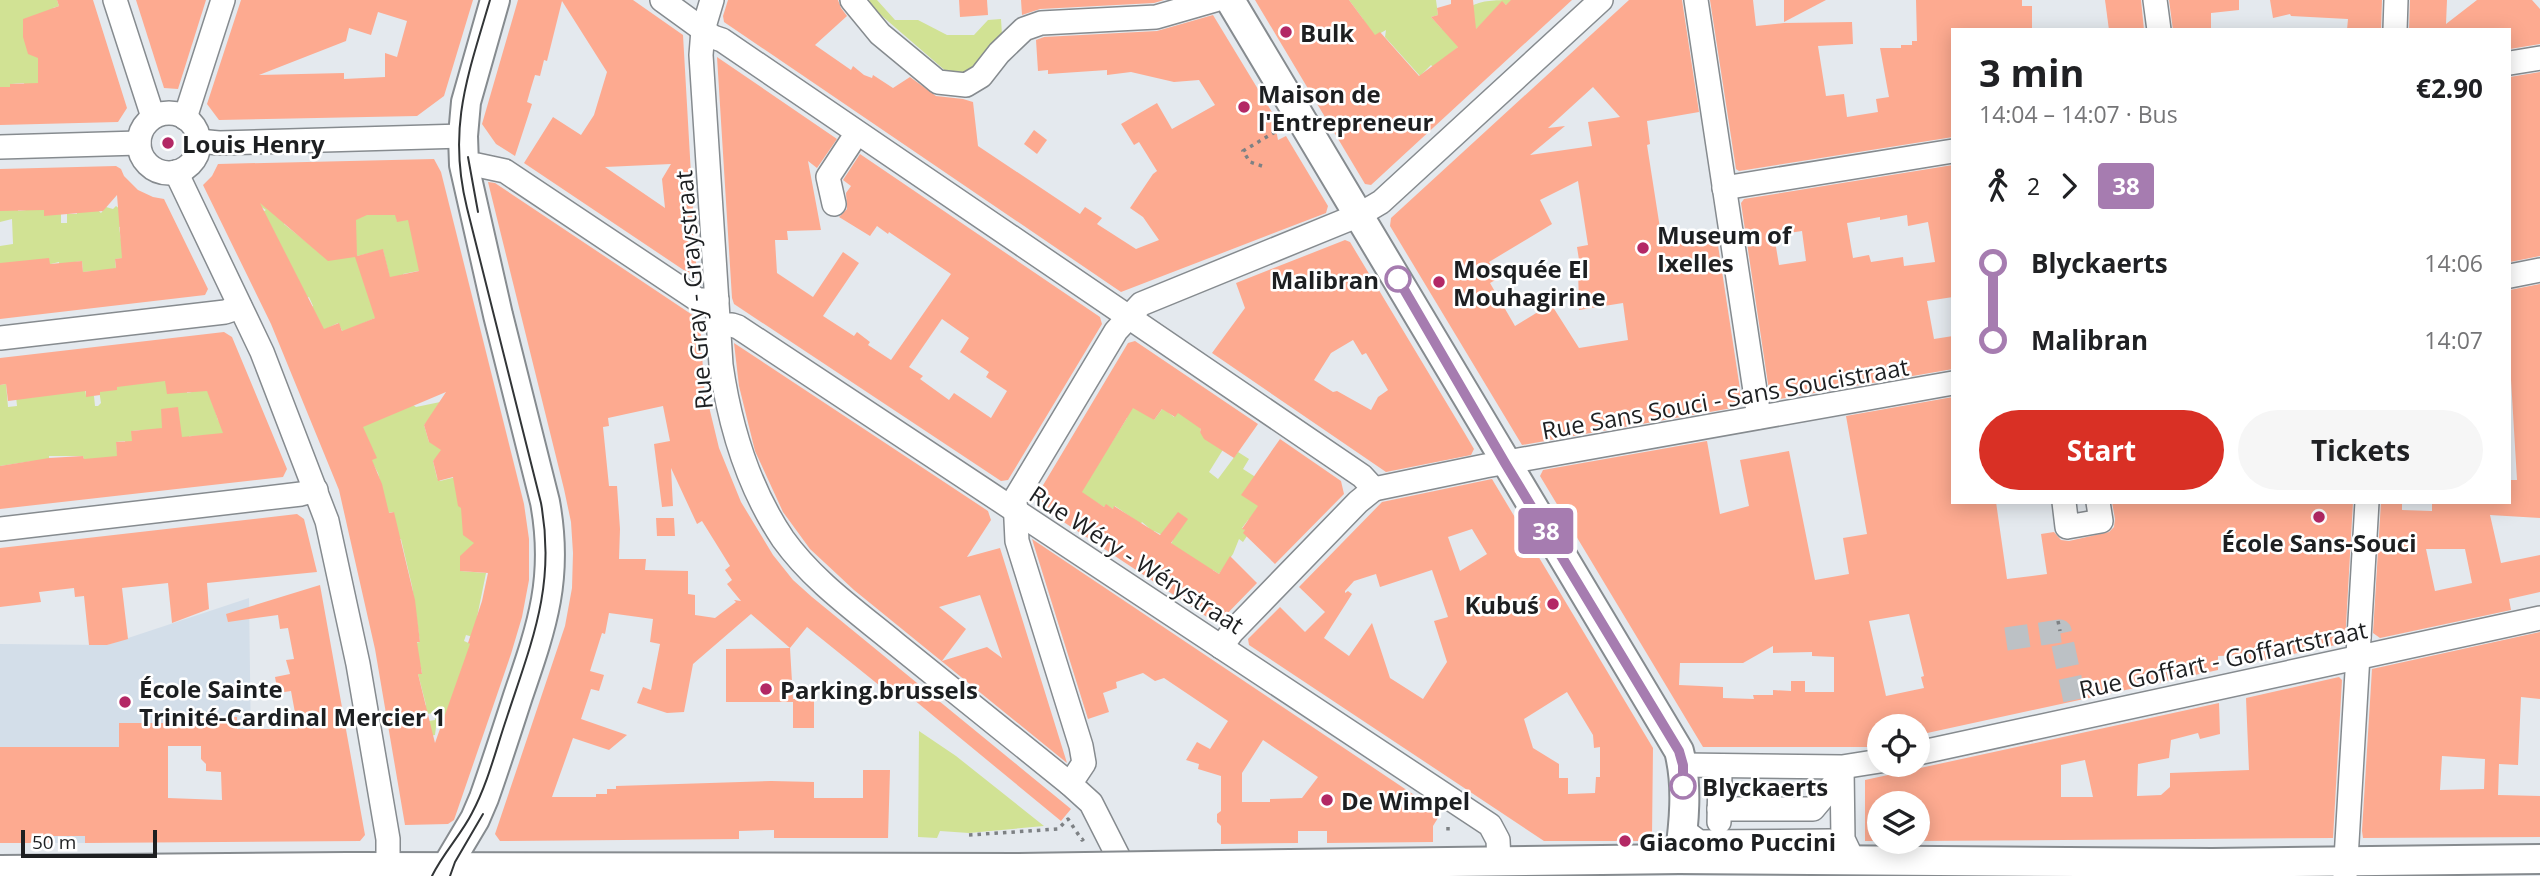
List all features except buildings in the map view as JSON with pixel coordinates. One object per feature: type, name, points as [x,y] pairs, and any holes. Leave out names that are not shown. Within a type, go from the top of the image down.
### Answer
[{"type":"main road","points":[[443,872],[477,815],[487,789],[541,628],[551,574],[551,547],[545,502],[491,288],[464,165],[466,102],[495,0]]},
{"type":"main road","points":[[1230,0],[1679,751],[1714,829],[1678,868]]},
{"type":"main road","points":[[0,870],[388,867],[443,872],[1499,862],[1678,868],[1854,861],[2212,863],[2346,868],[2540,859]]},
{"type":"street","points":[[115,0],[153,117]]},
{"type":"street","points":[[186,118],[223,0]]},
{"type":"street","points":[[662,0],[1362,476],[1374,489],[1358,502],[1221,647]]},
{"type":"street","name":"Rue Gray - Graystraat","points":[[712,0],[703,30],[701,55],[723,377],[735,439],[766,510],[783,539],[824,585],[1091,803],[1128,876]]},
{"type":"street","points":[[852,0],[880,34],[938,82],[966,85],[981,76],[999,53],[1024,29],[1041,23],[1156,17],[1214,0]]},
{"type":"street","points":[[1070,784],[1084,763],[1081,746],[1017,541],[1017,495],[1116,331],[1141,304],[1359,215],[1381,202],[1601,0]]},
{"type":"street","points":[[1696,0],[1759,417]]},
{"type":"street","points":[[2155,0],[2159,28]]},
{"type":"street","points":[[2395,28],[2396,0]]},
{"type":"street","points":[[2511,63],[2540,58]]},
{"type":"street","points":[[170,113],[186,118],[195,128],[198,141],[192,161],[176,172],[162,172],[150,166],[141,155],[139,143],[143,128],[153,117],[170,113]]},
{"type":"street","points":[[834,204],[828,177],[857,134]]},
{"type":"street","points":[[198,141],[219,143],[463,136]]},
{"type":"street","points":[[0,147],[139,143]]},
{"type":"street","points":[[1724,188],[1951,151]]},
{"type":"street","points":[[464,165],[486,166],[505,171],[698,300],[717,300]]},
{"type":"street","points":[[176,172],[262,352],[327,521],[358,664],[388,839],[388,867]]},
{"type":"street","points":[[2511,276],[2540,270]]},
{"type":"street","points":[[0,338],[225,312],[240,307]]},
{"type":"street","name":"Rue Wéry - Wérystraat","points":[[719,325],[732,324],[738,327],[1489,825],[1498,839],[1499,862]]},
{"type":"street","name":"Rue Sans Souci - Sans Soucistraat","points":[[1374,489],[1951,383]]},
{"type":"street","points":[[0,529],[301,494],[316,490]]},
{"type":"street","points":[[2064,504],[2067,527],[2101,521],[2098,504]]},
{"type":"street","points":[[2346,868],[2367,504]]},
{"type":"street","name":"Rue Goffart - Goffartstraat","points":[[1930,749],[2077,710],[2357,657],[2540,618]]},
{"type":"street","points":[[1683,765],[1840,772],[1867,765]]},
{"type":"street","points":[[1799,831],[1807,824],[1813,809],[1840,772]]},
{"type":"street","points":[[1840,772],[1843,839],[1854,861]]},
{"type":"street","points":[[1714,829],[1720,773]]},
{"type":"street","points":[[1714,829],[1813,809]]},
{"type":"street","points":[[1714,829],[1830,841],[1854,861]]},
{"type":"path","points":[[1262,166],[1250,162],[1243,151],[1299,117]]},
{"type":"path","points":[[2058,621],[2060,631]]},
{"type":"path","points":[[969,835],[1058,829],[1068,819],[1082,840],[1086,838],[1084,834]]},
{"type":"path","points":[[1448,827],[1448,835]]},
{"type":"shaded area","name":"École Sainte Trinité-Cardinal Mercier 1","points":[[249,598],[251,746],[163,746],[163,723],[120,723],[119,747],[102,747],[102,843],[0,843],[0,644],[107,645]]},
{"type":"green space","points":[[0,0],[57,0],[59,6],[53,8],[82,71],[25,89],[24,83],[0,87]]},
{"type":"green space","points":[[877,0],[895,20],[918,20],[947,35],[974,35],[988,20],[1001,19],[1002,35],[972,69],[965,73],[948,73],[867,3]]},
{"type":"green space","points":[[1349,0],[1436,0],[1438,15],[1431,17],[1442,29],[1462,12],[1477,4],[1494,0],[1521,0],[1506,5],[1502,2],[1446,57],[1439,73],[1431,65],[1420,76],[1385,37],[1386,30],[1359,45],[1363,19]]},
{"type":"green space","points":[[235,190],[283,190],[284,224],[324,256],[355,256],[392,287],[383,250],[357,256],[349,206],[371,198],[396,215],[397,221],[412,219],[423,270],[403,274],[413,405],[416,407],[445,401],[424,425],[429,442],[454,438],[458,453],[433,461],[437,478],[440,481],[464,475],[462,509],[490,535],[460,558],[460,571],[486,573],[473,637],[466,635],[464,641],[473,645],[446,713],[454,733],[436,727],[435,735],[418,738],[429,721],[435,720],[435,713],[415,715],[426,705],[418,674],[422,673],[415,643],[420,642],[412,586],[401,539],[394,541],[394,512],[388,513],[378,473],[358,436],[375,318],[343,332],[338,323],[322,331],[310,308],[313,306],[309,297],[295,303],[249,220],[266,210]]},
{"type":"green space","points":[[18,199],[18,211],[61,206],[61,223],[67,223],[67,214],[77,214],[93,206],[101,213],[106,207],[113,209],[116,206],[121,210],[128,226],[119,227],[124,258],[115,259],[116,269],[83,272],[82,261],[75,262],[60,275],[59,262],[0,276],[0,246],[13,244],[12,219],[0,222],[0,206]]},
{"type":"green space","points":[[202,371],[218,420],[236,435],[189,436],[191,447],[141,433],[140,430],[132,431],[134,454],[127,455],[125,441],[116,442],[118,463],[84,459],[83,456],[49,456],[50,478],[33,461],[0,466],[0,385],[6,384],[8,407],[17,406],[16,396],[29,398],[85,387],[86,396],[94,396],[95,406],[98,406],[101,403],[99,390],[117,390],[117,383],[157,378],[187,390],[187,393],[192,392]]},
{"type":"green space","points":[[1128,401],[1154,420],[1166,404],[1169,413],[1174,417],[1183,405],[1201,429],[1200,432],[1224,448],[1209,472],[1218,479],[1238,452],[1249,459],[1243,469],[1254,476],[1266,512],[1248,520],[1242,528],[1249,533],[1243,542],[1239,539],[1233,554],[1219,574],[1213,570],[1209,576],[1171,544],[1173,540],[1154,531],[1148,540],[1143,537],[1149,528],[1142,522],[1139,526],[1115,506],[1113,509],[1106,505],[1104,507],[1084,495],[1065,469],[1103,456],[1127,418]]},
{"type":"green space","points":[[919,731],[956,756],[1044,826],[969,833],[940,831],[937,838],[918,837]]},
{"type":"tunnel","points":[[2006,639],[2060,631],[2075,701]]},
{"type":"tram line","points":[[432,876],[468,821],[487,778],[533,638],[546,560],[541,503],[461,179],[459,152],[463,102],[490,0]]},
{"type":"tram line","points":[[468,157],[478,212]]},
{"type":"tram line","points":[[450,876],[455,862],[483,814]]},
{"type":"bus line","name":"38","points":[[1398,279],[1505,463],[1679,751],[1683,765],[1683,786]]},
{"type":"place","name":"Bulk","points":[[1286,32]]},
{"type":"place","name":"Maison de l'Entrepreneur","points":[[1244,107]]},
{"type":"place","name":"Louis Henry","points":[[168,143]]},
{"type":"place","name":"Museum of Ixelles","points":[[1643,248]]},
{"type":"place","name":"Malibran","points":[[1398,279]]},
{"type":"place","name":"Mosquée El Mouhagirine","points":[[1439,282]]},
{"type":"place","name":"École Sans-Souci","points":[[2319,517]]},
{"type":"place","name":"Kubuś","points":[[1553,604]]},
{"type":"place","name":"Parking.brussels","points":[[766,689]]},
{"type":"place","name":"École Sainte Trinité-Cardinal Mercier 1","points":[[125,702]]},
{"type":"place","name":"Blyckaerts","points":[[1683,786]]},
{"type":"place","name":"De Wimpel","points":[[1327,800]]},
{"type":"place","name":"Giacomo Puccini","points":[[1625,841]]}]
